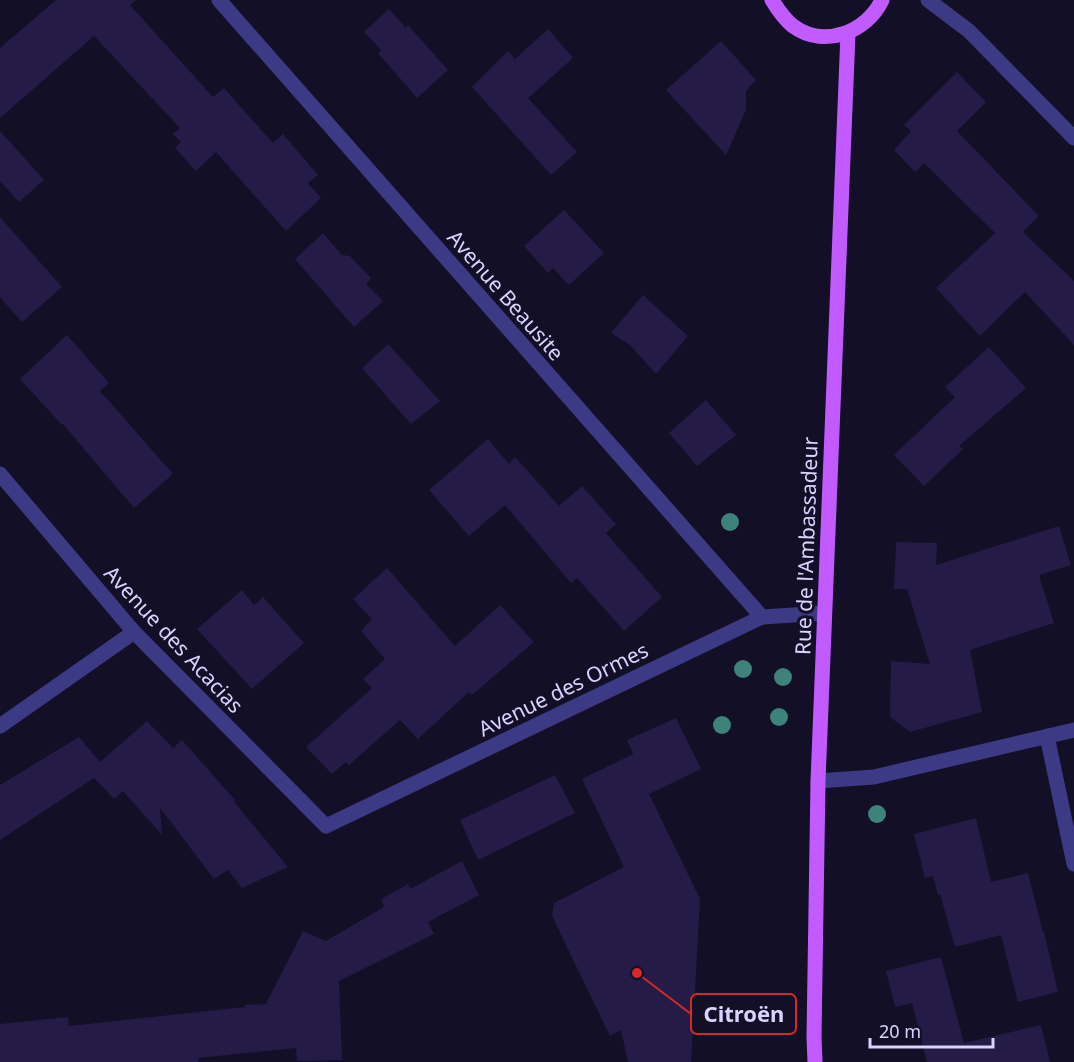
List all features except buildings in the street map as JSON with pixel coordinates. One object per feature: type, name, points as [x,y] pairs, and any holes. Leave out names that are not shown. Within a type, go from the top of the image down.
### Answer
[{"type":"main road","points":[[772,0],[782,15],[795,27],[812,34],[830,37],[848,33],[864,24],[877,11],[882,0]]},
{"type":"main road","name":"Rue de l'Ambassadeur","points":[[815,1062],[818,781],[848,33]]},
{"type":"street","name":"Avenue Beausite","points":[[219,0],[762,617]]},
{"type":"street","points":[[928,0],[969,32],[1074,138]]},
{"type":"street","name":"Avenue des Acacias","points":[[0,474],[134,632],[326,826]]},
{"type":"street","name":"Avenue des Ormes","points":[[326,826],[762,617],[824,613]]},
{"type":"street","points":[[0,726],[134,632]]},
{"type":"street","points":[[818,781],[874,777],[1074,730]]},
{"type":"street","points":[[1047,736],[1074,864]]},
{"type":"place","name":"Citroën","points":[[637,973]]}]
